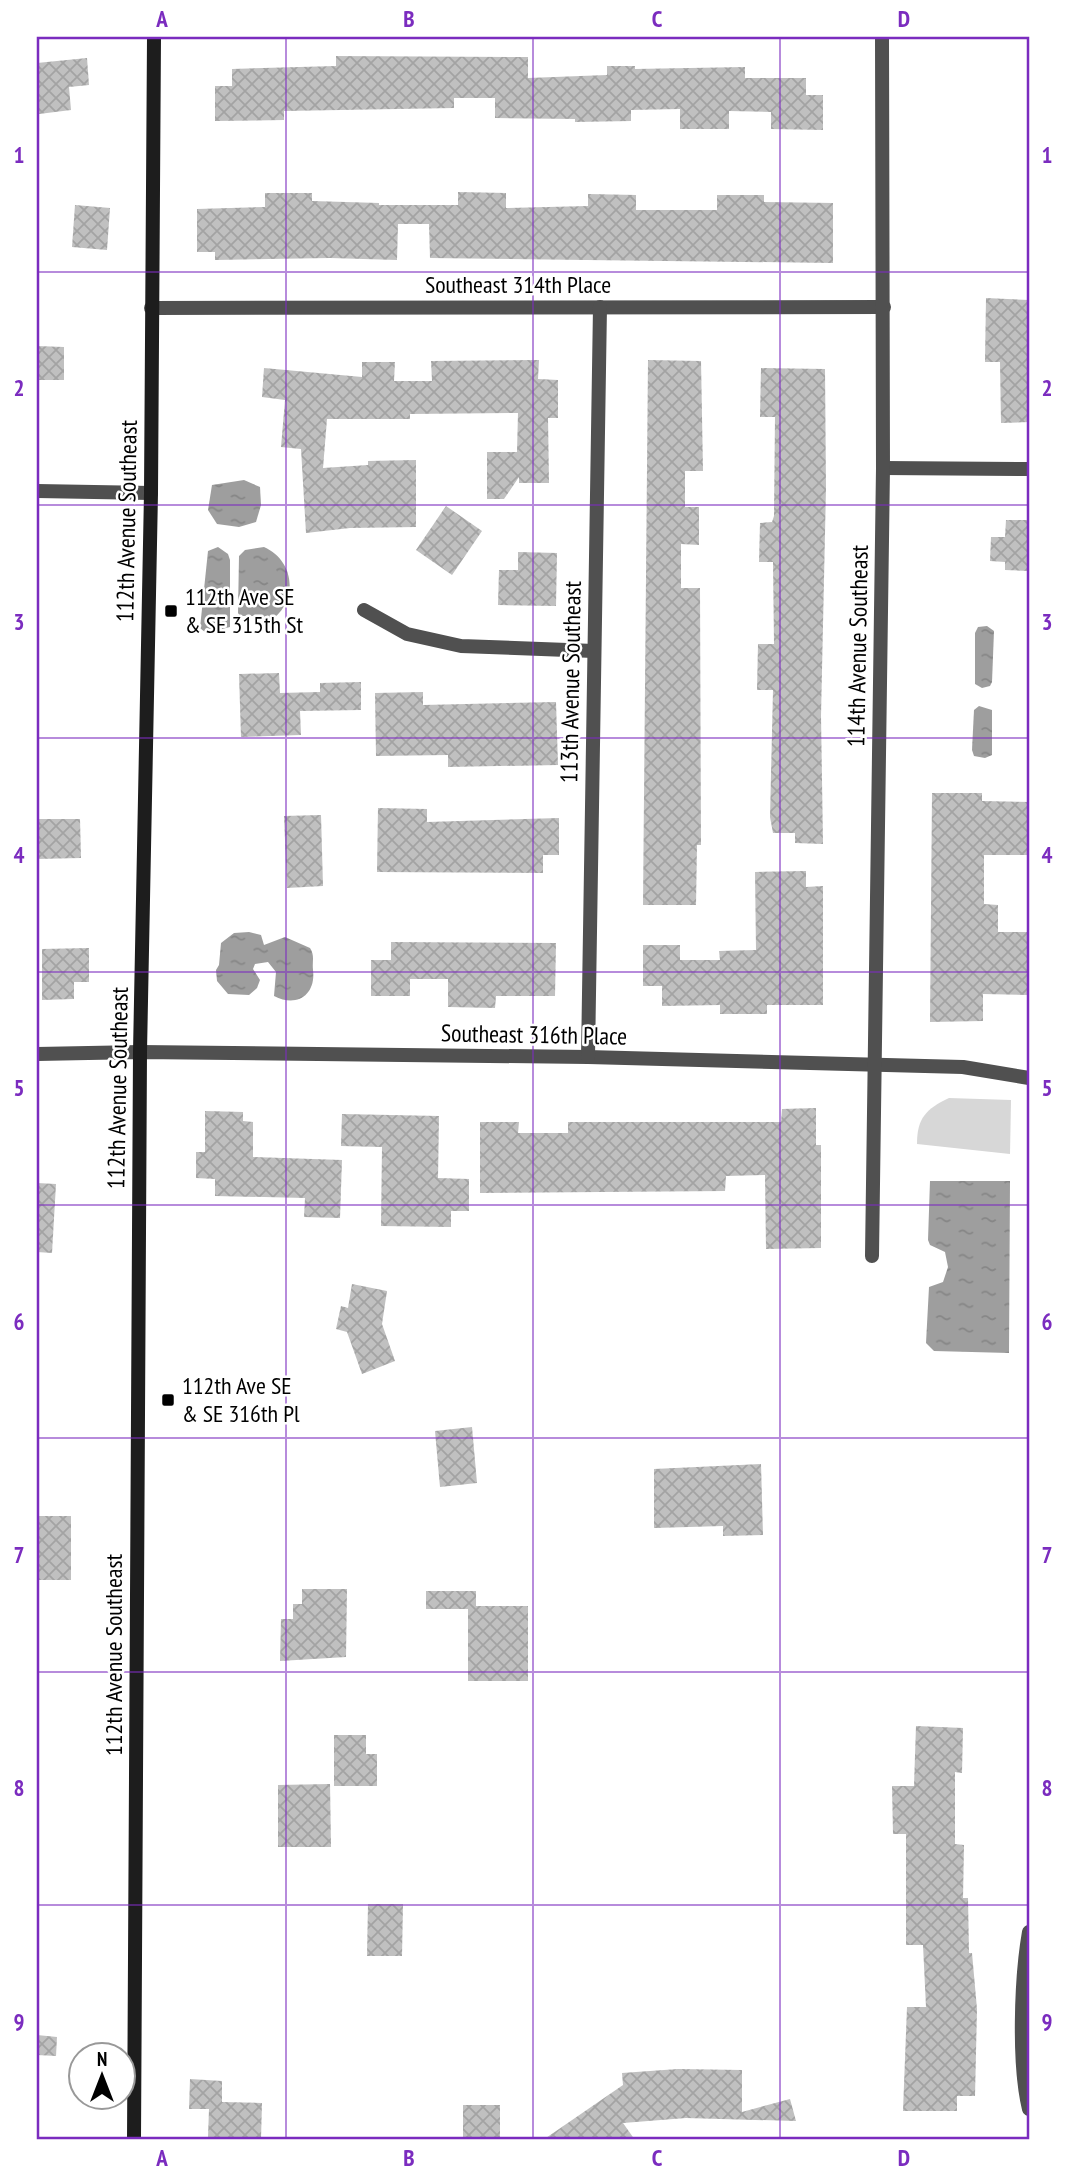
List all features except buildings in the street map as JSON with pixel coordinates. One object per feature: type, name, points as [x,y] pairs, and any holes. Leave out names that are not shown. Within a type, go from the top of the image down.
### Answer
[{"type":"street","name":"112th Avenue Southeast","points":[[134,2140],[140,1052],[151,493],[154,37]]},
{"type":"street","name":"114th Avenue Southeast","points":[[872,1256],[883,468],[882,37]]},
{"type":"street","name":"113th Avenue Southeast","points":[[588,1057],[600,307]]},
{"type":"street","name":"Southeast 314th Place","points":[[151,308],[884,307]]},
{"type":"street","points":[[883,468],[1029,469]]},
{"type":"street","points":[[37,491],[151,493]]},
{"type":"street","points":[[364,610],[407,634],[461,646],[594,651]]},
{"type":"street","name":"Southeast 316th Place","points":[[37,1054],[140,1052],[588,1057],[873,1067],[963,1067],[1029,1078]]},
{"type":"street","points":[[1029,1932],[1024,1978],[1024,2071],[1029,2109]]},
{"type":"shaded area","points":[[949,1098],[1011,1100],[1010,1154],[917,1144],[924,1115]]},
{"type":"water","points":[[244,480],[260,487],[261,505],[256,522],[239,527],[217,524],[208,510],[212,485]]},
{"type":"water","points":[[218,547],[228,554],[230,560],[230,627],[206,633],[200,628],[208,551]]},
{"type":"water","points":[[264,547],[282,562],[290,583],[285,605],[268,622],[263,622],[259,616],[240,616],[238,613],[239,556],[245,550]]},
{"type":"water","points":[[987,626],[994,631],[992,682],[990,686],[982,688],[975,684],[975,633],[978,627]]},
{"type":"water","points":[[979,706],[992,710],[992,755],[985,758],[974,756],[972,750],[974,710]]},
{"type":"water","points":[[249,932],[261,935],[264,945],[285,937],[310,948],[313,956],[313,979],[303,997],[290,1001],[274,996],[276,972],[268,962],[255,964],[253,969],[260,980],[257,988],[249,995],[228,994],[217,981],[216,970],[221,943],[234,933]]},
{"type":"water","points":[[930,1181],[1010,1181],[1009,1353],[934,1351],[926,1343],[929,1287],[943,1282],[948,1267],[945,1252],[930,1245],[928,1240]]},
{"type":"place","name":"112th Ave SE & SE 315th St","points":[[171,611]]},
{"type":"place","name":"112th Ave SE & SE 316th Pl","points":[[168,1400]]}]
